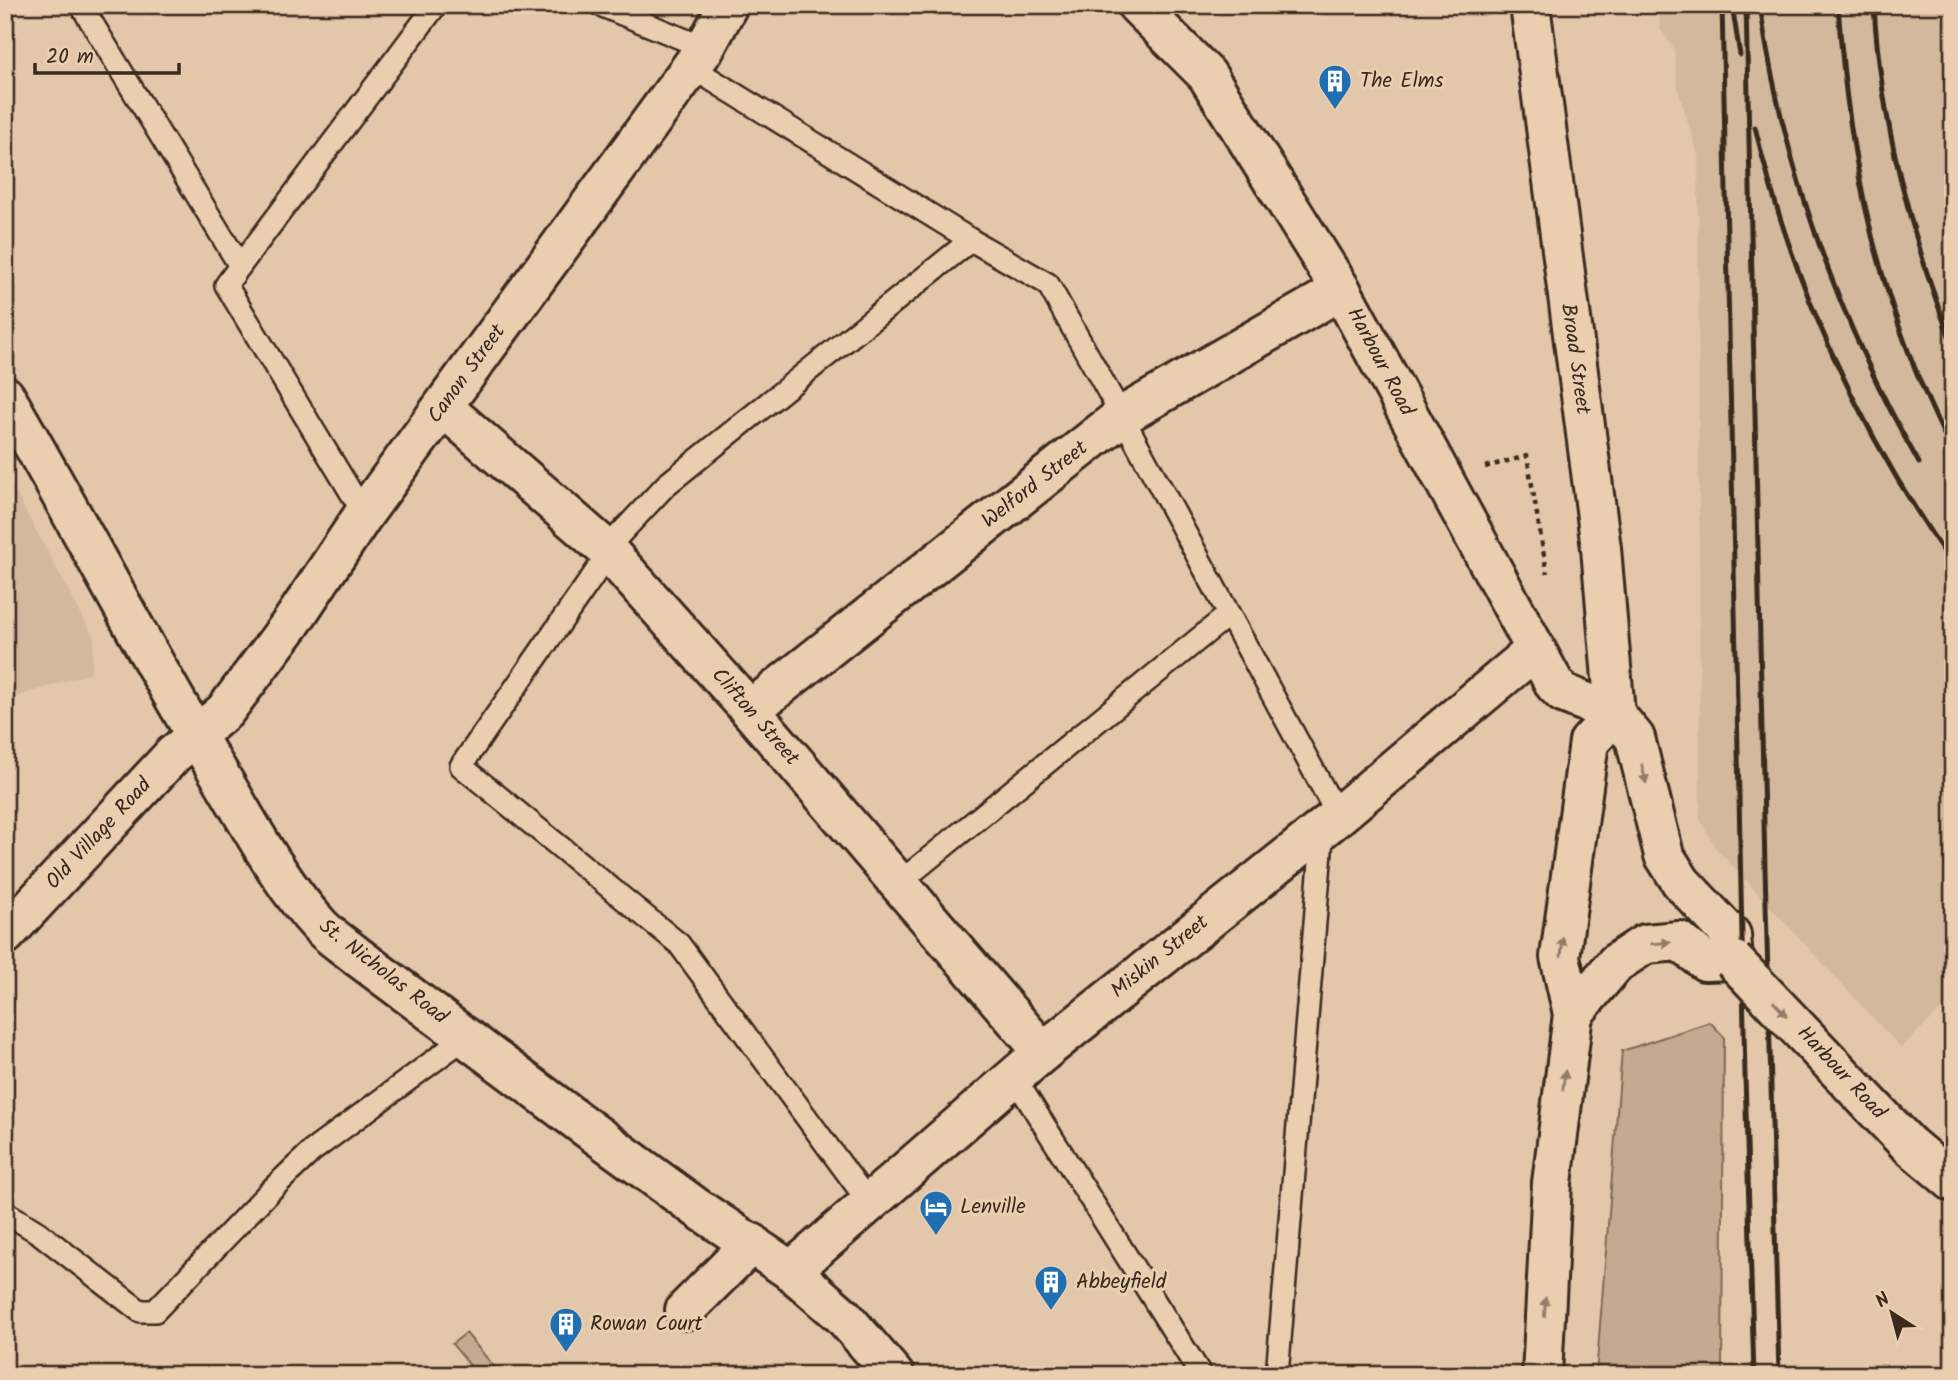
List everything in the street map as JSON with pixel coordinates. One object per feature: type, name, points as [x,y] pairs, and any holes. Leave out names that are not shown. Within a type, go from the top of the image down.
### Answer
[{"type":"street","name":"Canon Street","points":[[195,735],[225,711],[292,622],[364,514],[698,57],[728,5]]},
{"type":"street","name":"Harbour Road","points":[[1137,5],[1207,75],[1341,290],[1555,685],[1563,693],[1615,714]]},
{"type":"street","name":"Broad Street","points":[[1530,5],[1601,548],[1615,714]]},
{"type":"street","name":"Welford Street","points":[[750,710],[1122,416],[1341,290]]},
{"type":"street","name":"St. Nicholas Road","points":[[5,396],[59,487],[151,660],[195,735],[260,842],[300,902],[323,928],[358,957],[697,1208],[791,1271],[843,1316],[894,1375]]},
{"type":"street","name":"Clifton Street","points":[[443,407],[607,551],[750,710],[1043,1052]]},
{"type":"street","name":"Miskin Street","points":[[791,1271],[1043,1052],[1330,821],[1529,639]]},
{"type":"street","points":[[1542,1375],[1552,1184],[1573,1014],[1560,957],[1589,742],[1615,714],[1635,738],[1664,855],[1681,882],[1731,935],[1733,960],[1705,961],[1679,942],[1645,944],[1616,963],[1573,1014]]},
{"type":"street","name":"Old Village Road","points":[[5,935],[173,755],[195,735]]},
{"type":"street","name":"Harbour Road","points":[[1733,960],[1908,1143],[1953,1182]]},
{"type":"street","points":[[685,1310],[752,1243]]},
{"type":"lane","points":[[80,5],[240,266]]},
{"type":"lane","points":[[364,514],[226,285],[436,5]]},
{"type":"lane","points":[[600,5],[698,57],[971,240],[1048,284],[1122,416],[1227,615],[1330,821],[1277,1375]]},
{"type":"lane","points":[[870,1204],[679,944],[461,766],[607,551],[666,485],[971,240]]},
{"type":"lane","points":[[899,883],[1227,615]]},
{"type":"lane","points":[[5,1212],[39,1233],[140,1311],[155,1311],[268,1192],[312,1152],[466,1037]]},
{"type":"lane","points":[[1014,1077],[1201,1375]]},
{"type":"path","points":[[1527,456],[1553,606],[1529,639]]},
{"type":"shaded area","points":[[1658,5],[1953,5],[1953,998],[1901,1048],[1715,847],[1700,820],[1698,154],[1678,90],[1674,49],[1660,28]]},
{"type":"shaded area","points":[[5,473],[94,638],[91,673],[5,700]]},
{"type":"shaded area","points":[[1710,1022],[1724,1037],[1722,1375],[1596,1375],[1622,1051]]},
{"type":"shaded area","points":[[466,1333],[501,1375],[478,1375],[452,1344]]},
{"type":"railway","points":[[1722,5],[1754,1375]]},
{"type":"railway","points":[[1732,5],[1740,55]]},
{"type":"railway","points":[[1746,5],[1779,1375]]},
{"type":"railway","points":[[1760,5],[1783,124],[1818,242],[1864,355],[1919,463]]},
{"type":"railway","points":[[1838,5],[1850,123],[1872,235],[1905,344],[1953,453]]},
{"type":"railway","points":[[1874,5],[1883,91],[1900,178],[1924,264],[1953,346]]},
{"type":"railway","points":[[1755,127],[1788,243],[1833,355],[1888,463],[1953,565]]},
{"type":"place","name":"The Elms","points":[[1335,111]]},
{"type":"place","name":"Lenville","points":[[936,1237]]},
{"type":"place","name":"Abbeyfield","points":[[1051,1312]]},
{"type":"place","name":"Rowan Court","points":[[566,1354]]}]
